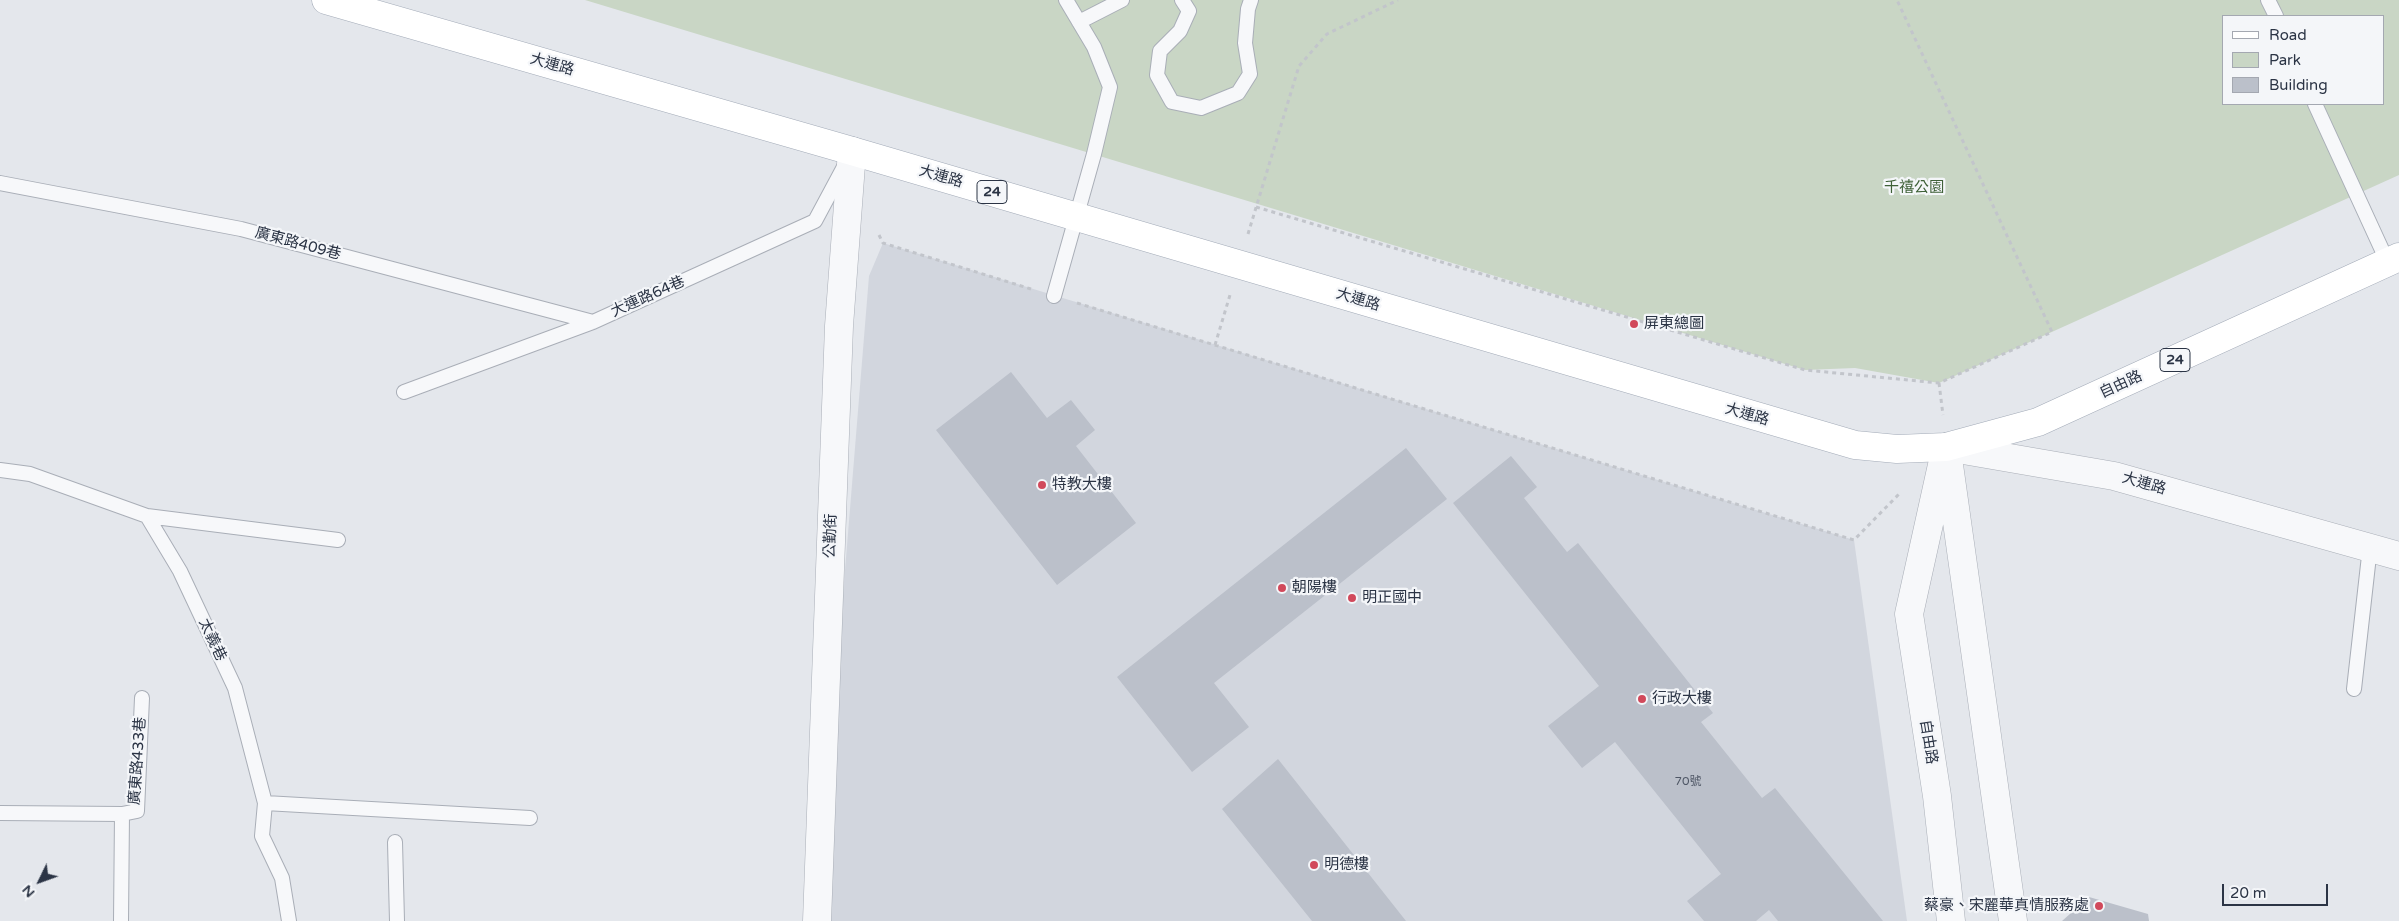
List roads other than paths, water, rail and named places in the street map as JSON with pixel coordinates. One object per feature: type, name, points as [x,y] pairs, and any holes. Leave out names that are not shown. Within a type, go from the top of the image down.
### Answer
[{"type":"main road","name":"大連路","points":[[326,0],[852,151],[1855,446],[1897,449],[1946,447]]},
{"type":"main road","name":"自由路","points":[[1946,447],[2038,422],[2393,260]]},
{"type":"street","name":"公勤街","points":[[817,921],[839,326],[852,151]]},
{"type":"street","name":"大連路","points":[[1946,447],[2114,476],[2399,556]]},
{"type":"street","name":"自由路","points":[[1946,447],[1908,614],[1937,796],[1951,921]]},
{"type":"street","points":[[1946,447],[2013,921]]},
{"type":"lane","points":[[1054,296],[1074,217],[1094,154],[1110,87],[1094,48],[1066,0]]},
{"type":"lane","points":[[1079,22],[1122,0]]},
{"type":"lane","points":[[1182,0],[1190,11],[1180,32],[1160,51],[1157,74],[1172,102],[1201,108],[1238,93],[1250,74],[1246,43],[1248,9],[1251,0]]},
{"type":"lane","points":[[2268,0],[2276,15]]},
{"type":"lane","points":[[2316,105],[2393,260]]},
{"type":"lane","name":"大連路64巷","points":[[404,392],[593,322],[815,221],[852,151]]},
{"type":"lane","name":"廣東路409巷","points":[[0,183],[241,229],[593,322]]},
{"type":"lane","points":[[0,470],[30,474],[147,516],[338,540]]},
{"type":"lane","name":"太義巷","points":[[147,516],[180,571],[235,688],[265,802],[262,836],[282,878],[289,921]]},
{"type":"lane","points":[[2354,689],[2370,547]]},
{"type":"lane","name":"廣東路433巷","points":[[0,813],[122,814],[137,811],[142,698]]},
{"type":"lane","points":[[265,802],[530,818]]},
{"type":"lane","name":"廣東路433巷","points":[[121,921],[122,814]]},
{"type":"lane","points":[[395,842],[397,921]]},
{"type":"place","name":"屏東總圖","points":[[1634,324]]},
{"type":"place","name":"特教大樓","points":[[1042,485]]},
{"type":"place","name":"朝陽樓","points":[[1282,588]]},
{"type":"place","name":"明正國中","points":[[1352,598]]},
{"type":"place","name":"行政大樓","points":[[1642,699]]},
{"type":"place","name":"明德樓","points":[[1314,865]]},
{"type":"place","name":"蔡豪、宋麗華真情服務處","points":[[2099,906]]},
{"type":"park label","name":"千禧公園","points":[[1914,188]]}]
